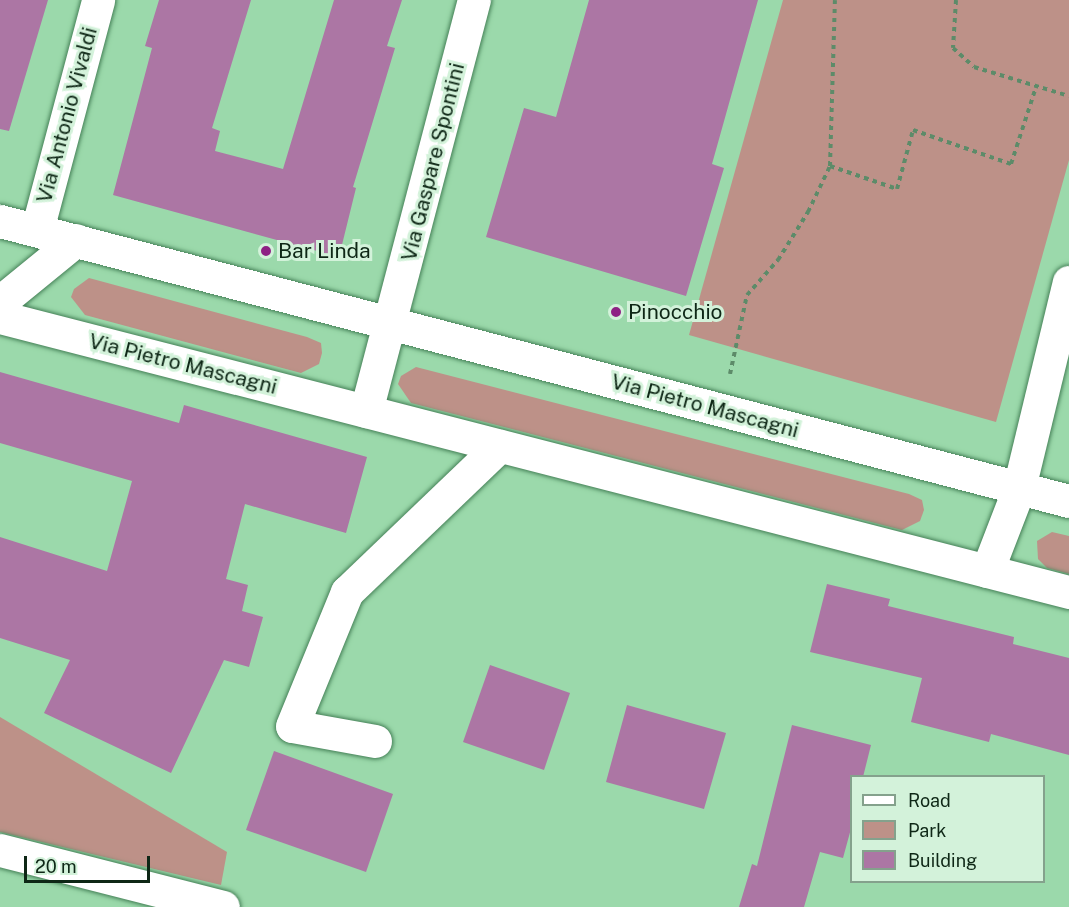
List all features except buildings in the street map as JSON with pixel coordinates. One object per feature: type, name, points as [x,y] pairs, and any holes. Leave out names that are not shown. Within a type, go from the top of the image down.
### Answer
[{"type":"street","name":"Via Antonio Vivaldi","points":[[37,230],[98,0]]},
{"type":"street","name":"Via Gaspare Spontini","points":[[392,323],[474,0]]},
{"type":"street","name":"Via Pietro Mascagni","points":[[0,220],[1069,501]]},
{"type":"street","points":[[0,302],[76,240]]},
{"type":"street","points":[[987,571],[1019,488],[1069,282]]},
{"type":"street","name":"Via Pietro Mascagni","points":[[0,317],[1069,592]]},
{"type":"street","points":[[366,411],[392,323]]},
{"type":"street","points":[[375,741],[292,726],[347,592],[499,446]]},
{"type":"street","points":[[0,850],[223,907]]},
{"type":"path","points":[[721,410],[747,295],[778,260],[808,212],[830,166],[835,0]]},
{"type":"path","points":[[956,0],[953,48],[974,67],[1069,96]]},
{"type":"path","points":[[830,166],[897,189],[914,130],[1011,164],[1036,87]]},
{"type":"green space","points":[[783,0],[1069,0],[1069,160],[996,422],[689,335]]},
{"type":"green space","points":[[89,278],[307,337],[321,343],[322,353],[319,364],[301,373],[85,315],[71,297],[74,289]]},
{"type":"green space","points":[[416,367],[909,494],[922,500],[924,510],[920,521],[902,530],[411,403],[398,384],[401,376]]},
{"type":"green space","points":[[1052,532],[1069,536],[1069,574],[1047,568],[1038,559],[1037,541]]},
{"type":"green space","points":[[0,717],[227,852],[221,885],[0,832]]},
{"type":"place","name":"Bar Linda","points":[[266,251]]},
{"type":"place","name":"Pinocchio","points":[[616,312]]}]
